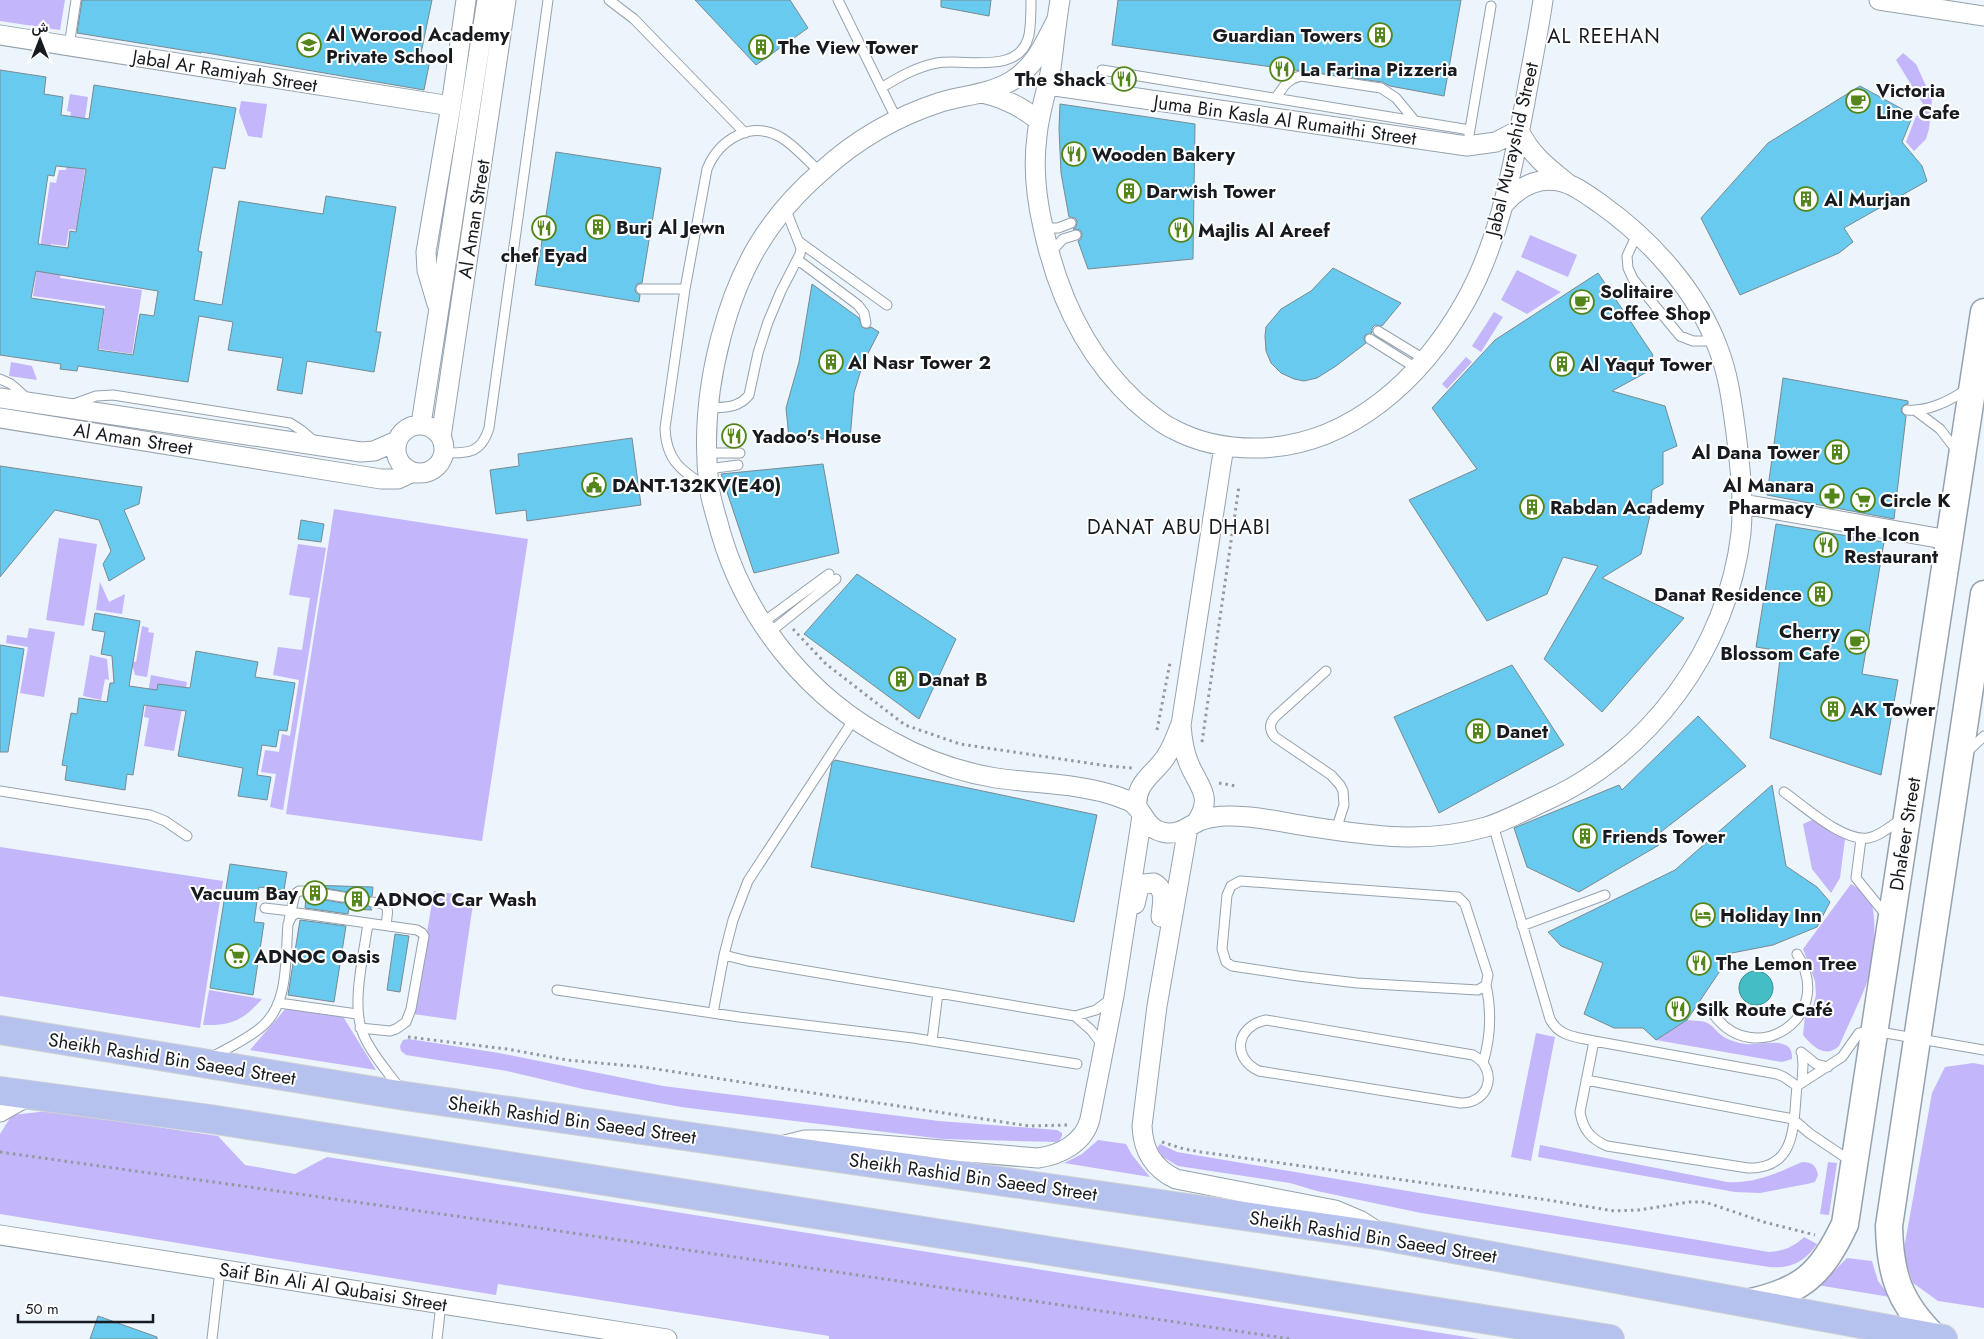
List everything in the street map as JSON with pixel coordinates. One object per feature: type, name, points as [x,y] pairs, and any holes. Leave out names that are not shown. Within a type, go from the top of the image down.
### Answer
[{"type":"main road","name":"Dhafeer Street","points":[[1747,1303],[1787,1292],[1806,1280],[1822,1264],[1837,1241],[1845,1224],[1984,312]]},
{"type":"main road","points":[[1938,1338],[1919,1322],[1907,1305],[1898,1287],[1889,1254],[1889,1226],[1960,761],[1977,676],[1984,594]]},
{"type":"main road","name":"Sheikh Rashid Bin Saeed Street","points":[[0,1030],[405,1096],[1382,1236],[1938,1338]]},
{"type":"main road","points":[[0,1090],[229,1122],[1610,1339]]},
{"type":"street","points":[[438,311],[428,270],[426,252],[451,106],[466,0]]},
{"type":"street","name":"Al Aman Street","points":[[421,424],[488,0]]},
{"type":"street","name":"Al Aman Street","points":[[443,445],[506,0]]},
{"type":"street","name":"Jabal Murayshid Street","points":[[1060,0],[1048,86],[1039,121],[1036,180],[1043,228],[1050,253],[1058,278],[1079,328],[1109,374],[1141,406],[1170,428],[1194,439],[1224,446],[1274,447],[1301,442],[1335,431],[1372,410],[1420,364],[1451,325],[1464,304],[1489,249],[1504,204],[1520,130],[1543,0]]},
{"type":"street","points":[[1879,0],[1941,5],[1983,16]]},
{"type":"street","points":[[1056,21],[1032,64],[1014,79],[982,93],[946,101],[897,120],[859,142],[820,172],[785,208],[766,232],[749,258],[737,286],[718,347],[708,408],[710,489],[726,549],[740,583],[766,628],[810,681],[826,697],[854,719],[886,739],[919,755],[954,768],[990,777],[1095,791],[1127,800],[1152,827],[1165,832],[1179,832],[1213,817],[1233,816],[1382,837],[1425,838],[1493,825],[1560,795],[1600,770],[1636,741],[1667,707],[1694,669],[1720,615],[1731,584],[1740,538],[1743,504],[1728,377],[1716,341],[1704,317],[1685,288],[1656,253],[1607,208],[1569,184],[1539,160],[1526,143],[1520,130]]},
{"type":"street","name":"Jabal Ar Ramiyah Street","points":[[0,35],[451,106]]},
{"type":"street","name":"Juma Bin Kasla Al Rumaithi Street","points":[[1048,86],[1496,142],[1520,130]]},
{"type":"street","points":[[982,93],[1017,105],[1039,121]]},
{"type":"street","points":[[1504,204],[1517,190],[1534,182],[1552,180],[1569,184]]},
{"type":"street","name":"Al Aman Street","points":[[0,398],[321,447],[367,452],[386,447],[396,441]]},
{"type":"street","name":"Al Aman Street","points":[[0,418],[381,479],[398,479],[413,472]]},
{"type":"street","points":[[421,424],[429,426],[443,445],[436,467],[421,473],[406,469],[396,457],[396,441],[406,428],[421,424]]},
{"type":"street","points":[[1224,446],[1181,725],[1185,754],[1202,787],[1204,796],[1201,815],[1192,826],[1157,1006],[1142,1138],[1148,1156],[1160,1170],[1176,1179],[1335,1210],[1361,1221],[1382,1236]]},
{"type":"street","points":[[1743,504],[1949,540]]},
{"type":"street","points":[[773,1148],[805,1140],[822,1140],[1038,1158],[1058,1154],[1075,1142],[1088,1127],[1105,1048],[1140,812],[1137,799],[1141,785],[1164,760],[1181,725]]},
{"type":"street","points":[[1114,996],[1121,987],[1125,976],[1137,891],[1144,884],[1154,883],[1162,889],[1164,894],[1154,976],[1157,1006]]},
{"type":"street","points":[[0,1112],[30,1095]]},
{"type":"street","name":"Saif Bin Ali Al Qubaisi Street","points":[[0,1235],[667,1339]]},
{"type":"lane","points":[[69,46],[76,0]]},
{"type":"lane","points":[[443,445],[464,453],[476,449],[486,440],[489,428],[548,0]]},
{"type":"lane","points":[[609,0],[634,19],[744,133]]},
{"type":"lane","points":[[838,0],[897,120]]},
{"type":"lane","points":[[882,88],[898,77],[918,68],[938,63],[1003,61],[1020,52],[1029,35],[1032,0]]},
{"type":"lane","points":[[1102,70],[1415,121],[1469,138],[1491,6]]},
{"type":"lane","points":[[1276,98],[1284,84],[1295,77],[1301,76],[1375,87],[1392,94],[1415,121]]},
{"type":"lane","points":[[710,489],[688,475],[675,462],[670,454],[665,428],[685,288],[707,169],[720,147],[727,141],[744,133],[764,132],[783,138],[820,172]]},
{"type":"lane","points":[[708,408],[734,406],[745,400],[749,395],[758,353],[768,322],[781,291],[798,260],[801,248],[785,208]]},
{"type":"lane","points":[[1043,228],[1058,228],[1071,223]]},
{"type":"lane","points":[[1637,234],[1627,256],[1628,268],[1633,279],[1680,336],[1693,341],[1716,341]]},
{"type":"lane","points":[[1050,253],[1058,243],[1076,235]]},
{"type":"lane","points":[[798,241],[887,305]]},
{"type":"lane","points":[[798,260],[858,305],[864,313],[866,323]]},
{"type":"lane","points":[[641,289],[685,288]]},
{"type":"lane","points":[[1378,331],[1420,364]]},
{"type":"lane","points":[[1370,339],[1420,364]]},
{"type":"lane","points":[[0,378],[11,384],[32,402]]},
{"type":"lane","points":[[1961,461],[1949,439],[1940,429],[1912,411],[1947,401],[1973,385]]},
{"type":"lane","points":[[708,461],[740,453]]},
{"type":"lane","points":[[708,461],[738,465]]},
{"type":"lane","points":[[833,577],[784,621],[766,628],[833,577]]},
{"type":"lane","points":[[1326,671],[1272,720],[1270,729],[1275,737],[1330,775],[1340,785],[1343,791],[1344,805],[1336,830]]},
{"type":"lane","points":[[713,1013],[733,920],[748,881],[854,719]]},
{"type":"lane","points":[[1960,761],[1968,749],[1984,736]]},
{"type":"lane","points":[[0,791],[150,815],[165,821],[186,836]]},
{"type":"lane","points":[[1784,792],[1844,835],[1861,839],[1876,836],[1907,815]]},
{"type":"lane","points":[[1493,825],[1553,1026],[1565,1035],[1776,1074],[1799,1085]]},
{"type":"lane","points":[[1861,839],[1856,878],[1891,920]]},
{"type":"lane","points":[[1483,1063],[1491,1029],[1491,1014],[1486,985],[1488,975],[1465,904],[1458,897],[1245,881],[1235,883],[1228,890],[1222,950],[1226,962],[1232,966],[1298,976],[1383,985],[1478,990],[1486,985]]},
{"type":"lane","points":[[201,1064],[259,1029],[271,1017],[279,1003],[283,988],[290,915],[295,894],[299,891],[306,892]]},
{"type":"lane","points":[[324,894],[343,897]]},
{"type":"lane","points":[[1522,926],[1605,895]]},
{"type":"lane","points":[[372,902],[382,903],[387,906],[386,925]]},
{"type":"lane","points":[[264,908],[290,915],[303,913],[420,931],[424,936],[409,1016],[402,1026],[390,1031],[360,1028]]},
{"type":"lane","points":[[368,923],[357,1014],[360,1028],[369,1046],[405,1096]]},
{"type":"lane","points":[[1714,1015],[1725,1027],[1747,1037],[1772,1036],[1787,1028],[1803,1009],[1808,989],[1806,971],[1796,954]]},
{"type":"lane","points":[[724,956],[1075,1016],[1096,1010],[1114,996]]},
{"type":"lane","points":[[557,990],[713,1013],[932,1041],[1077,1064]]},
{"type":"lane","points":[[932,1041],[938,993]]},
{"type":"lane","points":[[279,1003],[357,1014]]},
{"type":"lane","points":[[1075,1016],[1091,1030],[1105,1048]]},
{"type":"lane","points":[[1266,1020],[1466,1054],[1478,1058],[1483,1063],[1487,1068],[1488,1081],[1484,1093],[1473,1101],[1460,1103],[1267,1073],[1252,1068],[1246,1062],[1240,1047],[1245,1031],[1250,1026],[1266,1020]]},
{"type":"lane","points":[[1799,1085],[1842,1057],[1859,1033],[1874,1031],[1984,1050]]},
{"type":"lane","points":[[1594,1041],[1580,1112],[1582,1124],[1596,1142],[1607,1146],[1748,1168],[1761,1168],[1773,1164],[1783,1156],[1789,1145],[1803,1065],[1802,1052],[1816,1064],[1828,1067]]},
{"type":"lane","points":[[1586,1080],[1793,1119],[1809,1133],[1854,1163]]},
{"type":"lane","points":[[212,1339],[220,1270]]},
{"type":"lane","points":[[437,1339],[441,1304]]},
{"type":"path","points":[[1202,744],[1239,486]]},
{"type":"path","points":[[784,621],[826,664],[905,725],[960,744],[1108,766],[1138,768]]},
{"type":"path","points":[[1156,737],[1172,654]]},
{"type":"path","points":[[1212,781],[1236,786]]},
{"type":"path","points":[[406,1037],[507,1049],[567,1060],[643,1067],[1029,1126],[1074,1125],[1088,1127]]},
{"type":"path","points":[[1142,1138],[1154,1138],[1184,1149],[1201,1152],[1548,1200],[1614,1211],[1639,1210],[1689,1202],[1705,1202],[1764,1222],[1837,1241]]},
{"type":"path","points":[[0,1152],[498,1222],[1291,1339]]},
{"type":"shaded area","points":[[0,0],[65,0],[60,30],[0,21]]},
{"type":"shaded area","points":[[1903,53],[1916,64],[1932,99],[1926,139],[1914,151],[1906,142],[1916,116],[1921,114],[1923,104],[1896,60]]},
{"type":"shaded area","points":[[70,94],[88,97],[80,154],[87,155],[76,230],[69,229],[66,246],[51,244],[48,263],[62,266],[60,278],[142,290],[132,354],[99,349],[105,306],[33,296],[50,182],[56,183],[59,170],[66,170],[72,126],[69,125],[71,112],[67,111]]},
{"type":"shaded area","points":[[241,101],[267,104],[262,138],[248,136],[239,112]]},
{"type":"shaded area","points":[[1530,235],[1577,255],[1568,277],[1521,257]]},
{"type":"shaded area","points":[[1517,270],[1561,292],[1527,314],[1501,300]]},
{"type":"shaded area","points":[[1494,312],[1503,317],[1481,352],[1472,346]]},
{"type":"shaded area","points":[[1466,357],[1472,362],[1447,389],[1442,384]]},
{"type":"shaded area","points":[[11,362],[32,366],[37,380],[9,376]]},
{"type":"shaded area","points":[[334,509],[528,539],[482,841],[286,814]]},
{"type":"shaded area","points":[[59,538],[97,544],[84,626],[46,620]]},
{"type":"shaded area","points":[[298,544],[326,548],[283,810],[270,807],[276,774],[261,772],[265,750],[279,752],[282,734],[290,736],[299,680],[273,675],[278,647],[302,650],[310,598],[289,595]]},
{"type":"shaded area","points":[[100,582],[109,602],[125,594],[122,614],[96,610]]},
{"type":"shaded area","points":[[142,626],[149,628],[148,632],[154,633],[147,677],[135,675],[131,661],[136,662]]},
{"type":"shaded area","points":[[29,628],[55,632],[44,697],[20,693],[28,647],[6,643],[7,635],[27,638]]},
{"type":"shaded area","points":[[90,655],[107,659],[109,680],[105,679],[101,700],[83,696]]},
{"type":"shaded area","points":[[151,675],[187,682],[174,751],[144,746],[149,718],[144,717]]},
{"type":"shaded area","points":[[1812,820],[1842,833],[1845,839],[1840,878],[1831,893],[1812,869],[1803,824]]},
{"type":"shaded area","points":[[0,847],[223,881],[200,1028],[0,996]]},
{"type":"shaded area","points":[[1851,884],[1865,893],[1872,905],[1874,939],[1871,964],[1864,990],[1839,1046],[1834,1050],[1824,1051],[1815,1047],[1803,1035],[1805,1016],[1813,1006],[1816,995],[1815,981],[1803,949]]},
{"type":"shaded area","points":[[434,891],[474,897],[456,1020],[413,1014]]},
{"type":"shaded area","points":[[209,990],[262,999],[243,1017],[229,1023],[203,1025]]},
{"type":"shaded area","points":[[287,1007],[342,1015],[376,1070],[250,1050]]},
{"type":"shaded area","points":[[1687,1020],[1707,1023],[1724,1037],[1739,1043],[1775,1043],[1788,1046],[1792,1059],[1782,1062],[1656,1040]]},
{"type":"shaded area","points":[[1536,1033],[1555,1037],[1531,1161],[1511,1157]]},
{"type":"shaded area","points":[[409,1039],[499,1053],[663,1086],[939,1121],[1057,1130],[1062,1133],[1062,1136],[1056,1142],[943,1139],[681,1107],[583,1089],[507,1071],[406,1055],[401,1051],[400,1046],[403,1040]]},
{"type":"shaded area","points":[[1973,1063],[1984,1065],[1984,1308],[1938,1301],[1913,1283],[1903,1254],[1932,1093],[1945,1067]]},
{"type":"shaded area","points":[[48,1111],[218,1136],[245,1165],[295,1174],[327,1157],[1479,1339],[829,1339],[829,1336],[498,1284],[496,1295],[0,1214],[0,1134],[12,1115]]},
{"type":"shaded area","points":[[1098,1140],[1126,1144],[1132,1155],[1150,1177],[1064,1163],[1082,1154]]},
{"type":"shaded area","points":[[1160,1144],[1177,1152],[1769,1252],[1788,1248],[1804,1237],[1817,1244],[1802,1260],[1796,1263],[1784,1267],[1769,1267],[1421,1213],[1317,1191],[1290,1183],[1178,1166],[1163,1157],[1157,1148]]},
{"type":"shaded area","points":[[1540,1145],[1727,1182],[1747,1181],[1775,1174],[1802,1162],[1813,1165],[1818,1175],[1815,1182],[1807,1184],[1760,1193],[1735,1192],[1538,1157]]},
{"type":"shaded area","points":[[1828,1162],[1837,1163],[1829,1215],[1820,1214]]},
{"type":"shaded area","points":[[1847,1258],[1872,1261],[1878,1281],[1890,1297],[1817,1285]]},
{"type":"water","points":[[1756,971],[1763,972],[1768,976],[1772,981],[1772,995],[1768,1000],[1763,1004],[1756,1005],[1749,1004],[1744,1000],[1740,995],[1739,988],[1740,981],[1744,976],[1749,972]]},
{"type":"building","name":"Al Worood Academy Private School","points":[[82,0],[432,0],[420,58],[430,60],[424,90],[77,33]]},
{"type":"building","name":"The View Tower","points":[[695,0],[790,0],[808,28],[756,65]]},
{"type":"building","points":[[941,0],[991,0],[989,16],[941,7]]},
{"type":"building","points":[[1118,0],[1461,0],[1444,96],[1390,86],[1382,82],[1112,45]]},
{"type":"building","points":[[0,70],[46,77],[44,94],[63,97],[61,115],[89,119],[94,85],[236,108],[225,169],[213,167],[198,251],[202,252],[194,300],[222,305],[239,201],[323,214],[326,196],[396,207],[376,332],[381,332],[374,372],[307,361],[302,394],[277,390],[283,358],[228,350],[233,322],[199,316],[188,382],[78,366],[77,371],[60,369],[61,364],[0,355]],"holes":[[[56,166],[86,169],[76,232],[70,231],[68,248],[38,244],[48,175],[54,176]],[[36,271],[158,291],[154,316],[140,314],[133,355],[98,350],[104,309],[31,298]]]},
{"type":"building","name":"Al Murjan","points":[[1860,86],[1913,115],[1902,142],[1922,166],[1927,181],[1844,228],[1853,242],[1839,253],[1740,295],[1701,218],[1768,143]]},
{"type":"building","name":"Darwish Tower","points":[[1060,104],[1195,124],[1193,259],[1088,269],[1078,241],[1081,239],[1082,234],[1080,230],[1073,229],[1076,227],[1077,221],[1075,218],[1069,217],[1061,173]]},
{"type":"building","name":"Burj Al Jewn","points":[[556,152],[661,168],[642,283],[637,284],[635,289],[636,293],[640,295],[639,302],[535,285]]},
{"type":"building","points":[[1333,268],[1401,303],[1382,326],[1375,325],[1372,328],[1372,333],[1365,335],[1366,343],[1336,366],[1317,378],[1304,381],[1294,379],[1281,373],[1271,363],[1266,351],[1266,327],[1281,309],[1311,291]]},
{"type":"building","points":[[1598,273],[1653,355],[1647,372],[1612,391],[1665,406],[1677,446],[1663,452],[1663,484],[1652,490],[1650,515],[1641,554],[1602,578],[1684,618],[1602,712],[1544,659],[1598,566],[1563,557],[1547,594],[1487,621],[1409,500],[1477,469],[1432,408],[1495,340]]},
{"type":"building","name":"Al Nasr Tower 2","points":[[812,284],[859,318],[862,327],[867,329],[871,327],[879,332],[863,363],[854,393],[850,439],[789,439],[786,408],[799,362]]},
{"type":"building","name":"Al Dana Tower","points":[[1783,378],[1908,401],[1908,404],[1904,405],[1901,409],[1902,413],[1906,416],[1894,519],[1767,495]]},
{"type":"building","points":[[632,438],[641,505],[527,521],[526,510],[496,514],[490,470],[519,466],[518,454]]},
{"type":"building","points":[[823,464],[839,553],[754,573],[721,474]]},
{"type":"building","points":[[0,466],[142,487],[139,504],[124,510],[145,559],[109,581],[103,564],[111,551],[99,520],[55,510],[0,577]]},
{"type":"building","points":[[301,520],[324,524],[321,542],[298,539]]},
{"type":"building","points":[[1776,524],[1884,542],[1862,674],[1898,680],[1881,775],[1770,738],[1781,651],[1756,647]]},
{"type":"building","name":"Danat B","points":[[857,574],[956,639],[919,719],[804,634]]},
{"type":"building","points":[[95,613],[140,621],[129,686],[157,690],[158,684],[190,688],[196,651],[258,662],[255,677],[295,683],[287,731],[279,730],[276,747],[262,745],[257,775],[271,777],[267,800],[238,796],[243,768],[178,756],[186,711],[144,705],[133,775],[127,774],[125,790],[65,780],[67,766],[62,765],[71,713],[77,714],[79,698],[107,702],[110,683],[114,683],[112,656],[101,654],[105,632],[92,630]]},
{"type":"building","points":[[0,645],[24,649],[8,752],[0,752]]},
{"type":"building","name":"Danet","points":[[1512,665],[1564,745],[1439,813],[1394,717]]},
{"type":"building","points":[[1698,716],[1746,766],[1653,838],[1659,845],[1579,892],[1527,867],[1514,828],[1619,785],[1622,790]]},
{"type":"building","points":[[835,760],[1097,815],[1074,922],[811,867],[832,763]]},
{"type":"building","name":"Holiday Inn","points":[[1772,785],[1786,866],[1817,887],[1830,902],[1817,927],[1773,945],[1732,953],[1687,1020],[1656,1040],[1643,1028],[1614,1028],[1584,1014],[1603,963],[1561,946],[1548,932],[1675,870]]},
{"type":"building","name":"ADNOC Oasis","points":[[230,864],[287,872],[284,890],[259,887],[254,922],[264,923],[253,995],[210,988]]},
{"type":"building","points":[[307,885],[373,887],[372,896],[367,898],[366,902],[372,910],[349,909],[348,914],[305,908],[306,897],[310,896],[312,891],[311,887]],"holes":[[[321,888],[347,892],[349,895],[348,901],[342,903],[320,899],[318,893]]]},
{"type":"building","points":[[300,920],[346,926],[334,1002],[288,995]]},
{"type":"building","points":[[395,934],[409,936],[400,992],[387,990]]},
{"type":"building","points":[[98,1316],[157,1337],[157,1339],[90,1339]]},
{"type":"place","name":"Guardian Towers","points":[[1380,35]]},
{"type":"place","name":"Al Worood Academy Private School","points":[[309,45]]},
{"type":"place","name":"The View Tower","points":[[761,47]]},
{"type":"place","name":"La Farina Pizzeria","points":[[1282,69]]},
{"type":"place","name":"The Shack","points":[[1124,79]]},
{"type":"place","name":"Victoria Line Cafe","points":[[1858,101]]},
{"type":"place","name":"Wooden Bakery","points":[[1074,154]]},
{"type":"place","name":"Darwish Tower","points":[[1129,191]]},
{"type":"place","name":"Al Murjan","points":[[1806,199]]},
{"type":"place","name":"Burj Al Jewn","points":[[598,227]]},
{"type":"place","name":"chef Eyad","points":[[544,228]]},
{"type":"place","name":"Majlis Al Areef","points":[[1181,230]]},
{"type":"place","name":"Solitaire Coffee Shop","points":[[1582,302]]},
{"type":"place","name":"Al Nasr Tower 2","points":[[831,362]]},
{"type":"place","name":"Al Yaqut Tower","points":[[1562,364]]},
{"type":"place","name":"Yadoo's House","points":[[734,436]]},
{"type":"place","name":"Al Dana Tower","points":[[1837,452]]},
{"type":"place","name":"DANT-132KV(E40)","points":[[594,485]]},
{"type":"place","name":"Al Manara Pharmacy","points":[[1832,496]]},
{"type":"place","name":"Circle K","points":[[1863,500]]},
{"type":"place","name":"Rabdan Academy","points":[[1532,507]]},
{"type":"place","name":"The Icon Restaurant","points":[[1826,545]]},
{"type":"place","name":"Danat Residence","points":[[1820,594]]},
{"type":"place","name":"Cherry Blossom Cafe","points":[[1857,642]]},
{"type":"place","name":"Danat B","points":[[901,679]]},
{"type":"place","name":"AK Tower","points":[[1833,709]]},
{"type":"place","name":"Danet","points":[[1478,731]]},
{"type":"place","name":"Friends Tower","points":[[1585,836]]},
{"type":"place","name":"Vacuum Bay","points":[[315,893]]},
{"type":"place","name":"ADNOC Car Wash","points":[[357,899]]},
{"type":"place","name":"Holiday Inn","points":[[1703,915]]},
{"type":"place","name":"ADNOC Oasis","points":[[237,956]]},
{"type":"place","name":"The Lemon Tree","points":[[1699,963]]},
{"type":"place","name":"Silk Route Café","points":[[1678,1009]]},
{"type":"district","name":"AL REEHAN","points":[[1604,36]]},
{"type":"district","name":"DANAT ABU DHABI","points":[[1179,527]]}]
